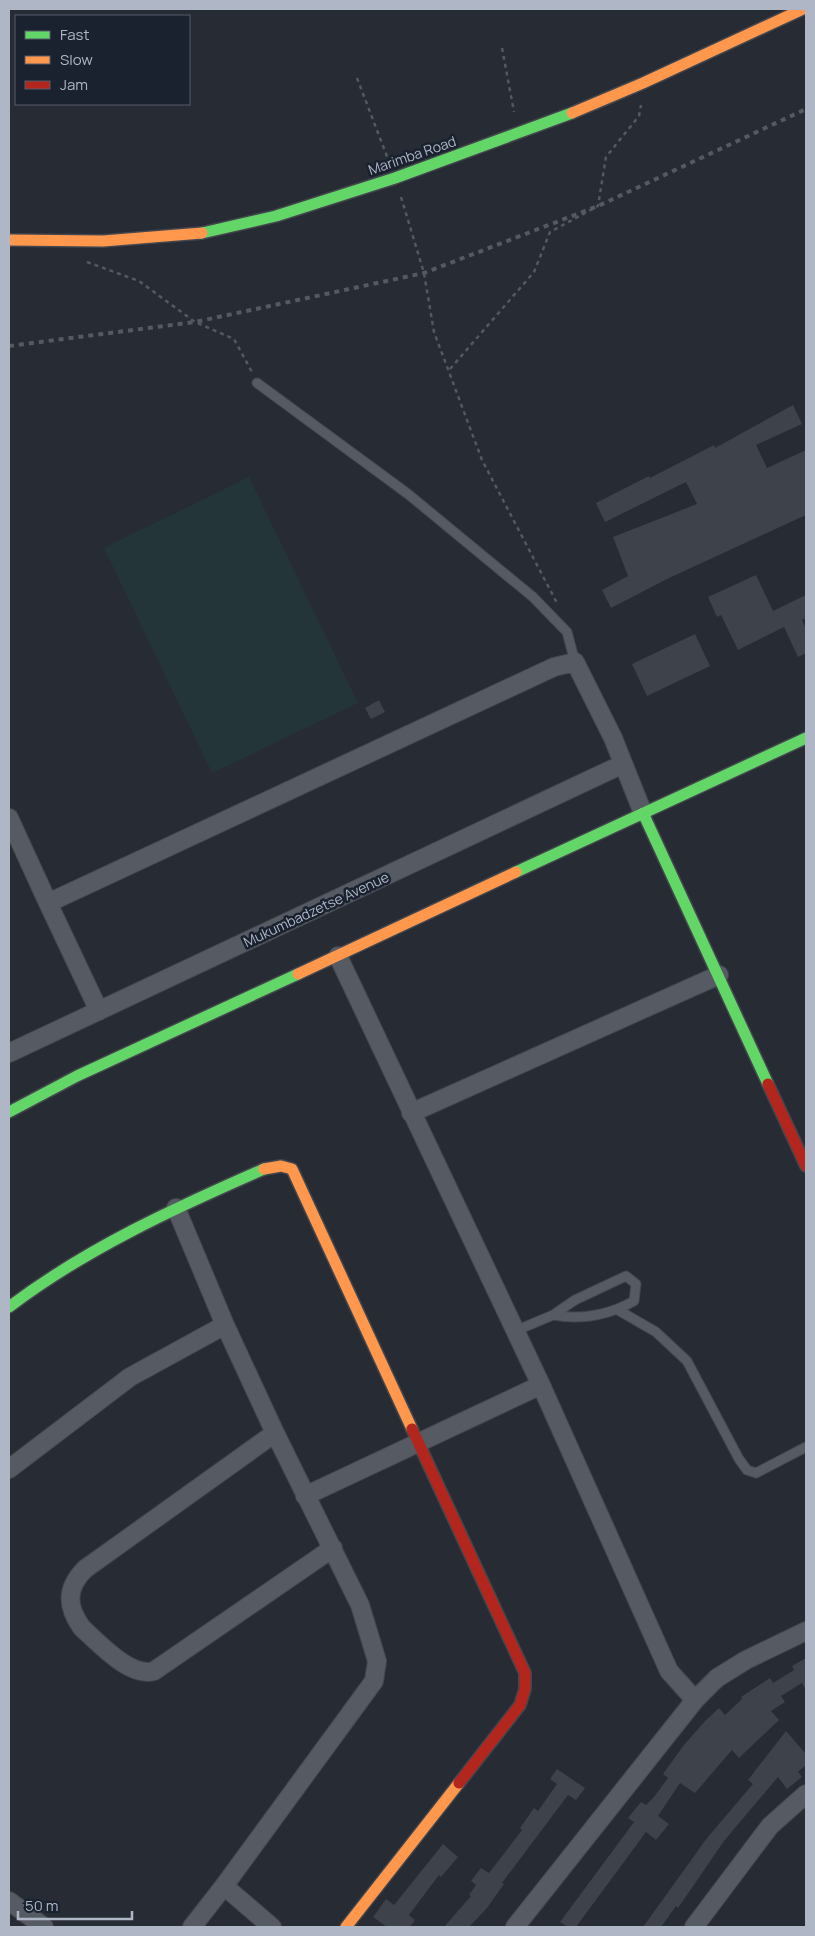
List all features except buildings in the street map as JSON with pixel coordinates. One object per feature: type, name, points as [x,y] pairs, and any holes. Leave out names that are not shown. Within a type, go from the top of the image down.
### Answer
[{"type":"street","name":"Marimba Road","points":[[9,240],[103,241],[191,234],[276,216],[395,178],[518,134],[643,83],[803,9]]},
{"type":"street","points":[[48,903],[490,695],[549,669],[575,662],[614,738],[643,813],[806,1166]]},
{"type":"street","points":[[9,1112],[77,1076],[806,738]]},
{"type":"street","name":"Mukumbadzetse Avenue","points":[[9,1053],[623,764]]},
{"type":"street","points":[[9,818],[99,1011]]},
{"type":"street","points":[[338,956],[411,1113],[542,1384],[669,1671],[695,1700]]},
{"type":"street","points":[[411,1113],[719,975]]},
{"type":"street","points":[[9,1307],[84,1257],[176,1208],[266,1168],[285,1166],[292,1169],[525,1672],[525,1697],[520,1705],[346,1927]]},
{"type":"street","points":[[176,1208],[226,1325],[304,1496],[333,1548],[360,1605],[377,1660],[374,1681],[192,1927]]},
{"type":"street","points":[[9,1470],[130,1377],[226,1325]]},
{"type":"street","points":[[304,1496],[419,1440],[542,1384]]},
{"type":"street","points":[[275,1433],[84,1569],[75,1579],[70,1590],[73,1613],[76,1620],[82,1628],[115,1656],[135,1670],[148,1673],[162,1666],[333,1548]]},
{"type":"street","points":[[517,1926],[695,1700],[717,1678],[746,1660],[806,1631]]},
{"type":"street","points":[[694,1927],[770,1826],[806,1794]]},
{"type":"street","points":[[224,1886],[272,1927]]},
{"type":"street","points":[[9,1901],[44,1927]]},
{"type":"lane","points":[[257,383],[408,494],[533,597],[567,632],[575,662]]},
{"type":"lane","points":[[515,1331],[553,1315],[575,1300],[626,1276],[636,1284],[634,1301],[618,1310],[573,1319],[553,1315]]},
{"type":"lane","points":[[618,1310],[656,1332],[687,1361],[739,1459],[747,1470],[756,1473],[806,1447]]},
{"type":"path","points":[[502,48],[518,134]]},
{"type":"path","points":[[357,78],[395,178],[424,273],[434,332],[450,369],[482,460],[559,607]]},
{"type":"path","points":[[450,369],[534,272],[550,232],[598,206],[606,157],[639,116],[643,83]]},
{"type":"path","points":[[84,260],[139,281],[195,322],[234,339],[257,383]]},
{"type":"shaded area","points":[[249,477],[358,703],[212,773],[104,548]]},
{"type":"railway","points":[[9,346],[195,322],[424,273],[598,206],[806,109]]},
{"type":"traffic: fast","points":[[202,233],[276,216],[395,178],[572,113]]},
{"type":"traffic: fast","points":[[516,872],[806,738]]},
{"type":"traffic: fast","points":[[643,813],[768,1084]]},
{"type":"traffic: fast","points":[[9,1112],[77,1076],[298,974]]},
{"type":"traffic: fast","points":[[9,1307],[69,1266],[132,1230],[264,1169]]},
{"type":"traffic: slow","points":[[572,113],[643,83],[803,9]]},
{"type":"traffic: slow","points":[[9,240],[103,241],[202,233]]},
{"type":"traffic: slow","points":[[298,974],[516,872]]},
{"type":"traffic: slow","points":[[264,1169],[281,1166],[292,1169],[412,1429]]},
{"type":"traffic: slow","points":[[346,1927],[459,1783]]},
{"type":"traffic: jam","points":[[768,1084],[806,1166]]},
{"type":"traffic: jam","points":[[412,1429],[525,1673],[525,1689],[520,1705],[459,1783]]}]
